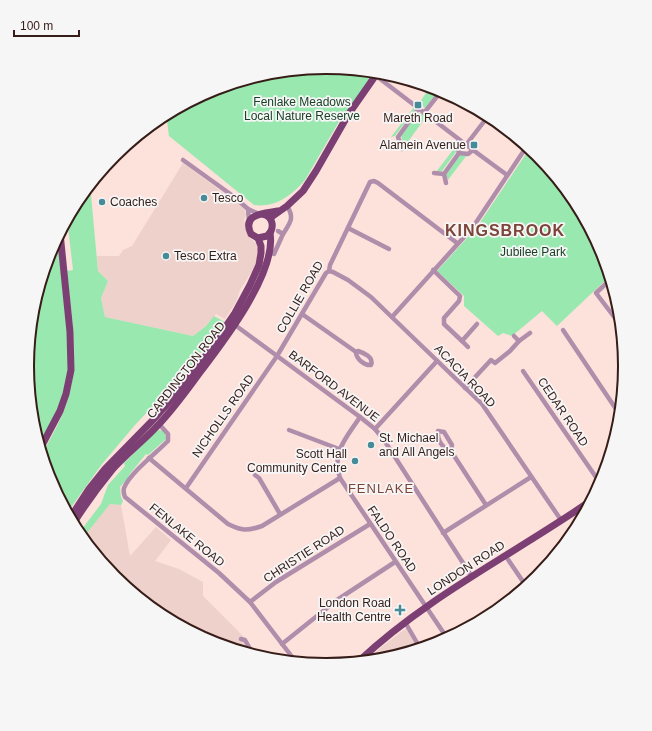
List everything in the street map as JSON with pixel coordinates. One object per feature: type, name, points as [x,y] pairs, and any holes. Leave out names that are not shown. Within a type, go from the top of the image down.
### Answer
[{"type":"main road","points":[[270,218],[287,206],[309,182],[348,115],[374,78]]},
{"type":"main road","points":[[261,214],[270,218],[272,228],[270,233],[263,238],[258,238],[251,234],[248,227],[249,221],[253,216],[261,214],[280,211]]},
{"type":"main road","name":"CARDINGTON ROAD","points":[[77,518],[113,468],[159,424],[235,325],[266,267],[271,239],[270,233]]},
{"type":"main road","name":"CARDINGTON ROAD","points":[[74,512],[89,489],[105,469],[172,399],[207,354],[235,313],[259,265],[261,246],[258,238]]},
{"type":"main road","points":[[44,441],[60,411],[66,394],[71,370],[70,332],[61,243]]},
{"type":"main road","name":"LONDON ROAD","points":[[365,655],[405,622],[505,555],[582,507]]},
{"type":"street","points":[[383,79],[418,109],[507,175]]},
{"type":"street","points":[[424,113],[437,96]]},
{"type":"street","points":[[402,149],[398,137],[418,109]]},
{"type":"street","points":[[466,145],[485,121]]},
{"type":"street","points":[[446,183],[444,174],[459,153],[457,144],[459,140]]},
{"type":"street","points":[[459,153],[468,154],[473,150]]},
{"type":"street","points":[[392,317],[473,227],[524,151]]},
{"type":"street","points":[[183,160],[233,196],[248,209],[261,214]]},
{"type":"street","points":[[434,173],[444,174]]},
{"type":"street","name":"COLLIE ROAD","points":[[277,356],[326,273],[329,271],[330,265],[370,182],[374,181],[378,183],[457,243]]},
{"type":"street","points":[[274,254],[292,216],[287,206]]},
{"type":"street","points":[[248,209],[249,221]]},
{"type":"street","points":[[348,228],[389,249]]},
{"type":"street","points":[[278,231],[283,234]]},
{"type":"street","points":[[433,270],[460,296],[459,301],[444,318],[444,324],[468,346]]},
{"type":"street","name":"ACACIA ROAD","points":[[329,271],[359,287],[482,404],[561,520]]},
{"type":"street","points":[[606,283],[596,293],[614,316]]},
{"type":"street","points":[[302,314],[356,352]]},
{"type":"street","points":[[462,341],[477,324]]},
{"type":"street","name":"BARFORD AVENUE","points":[[235,325],[375,429],[392,450],[472,577]]},
{"type":"street","points":[[563,330],[615,408]]},
{"type":"street","points":[[466,388],[491,360],[495,363],[530,333]]},
{"type":"street","points":[[514,336],[519,341]]},
{"type":"street","name":"NICHOLLS ROAD","points":[[186,488],[277,356]]},
{"type":"street","points":[[375,429],[437,361]]},
{"type":"street","name":"CEDAR ROAD","points":[[523,371],[596,478]]},
{"type":"street","name":"FALDO ROAD","points":[[360,417],[339,449],[337,463],[340,478],[443,633]]},
{"type":"street","name":"FENLAKE ROAD","points":[[159,424],[168,434],[168,441],[149,458],[124,488],[123,493],[125,497],[219,573],[250,602],[291,655]]},
{"type":"street","points":[[289,430],[339,449]]},
{"type":"street","points":[[451,451],[486,505]]},
{"type":"street","points":[[149,458],[228,524],[245,530],[262,526],[340,478]]},
{"type":"street","points":[[255,475],[259,478],[280,514]]},
{"type":"street","points":[[443,533],[531,477]]},
{"type":"street","name":"CHRISTIE ROAD","points":[[250,602],[276,582],[370,524]]},
{"type":"street","points":[[505,555],[523,581]]},
{"type":"street","points":[[282,644],[337,600],[395,562]]},
{"type":"street","points":[[405,622],[417,643]]},
{"type":"street","points":[[241,639],[245,640],[249,648]]},
{"type":"shaded area","points":[[183,163],[244,208],[246,215],[244,220],[249,237],[258,245],[258,256],[254,268],[240,290],[236,302],[225,319],[216,314],[206,326],[193,336],[105,317],[101,298],[108,281],[98,271],[97,256],[119,256],[123,250],[132,246]]},
{"type":"shaded area","points":[[110,504],[121,505],[130,556],[156,527],[171,540],[155,561],[179,569],[203,582],[203,596],[243,636],[246,647],[197,627],[180,618],[148,597],[133,585],[106,558],[87,533]]},
{"type":"shaded area","points":[[409,626],[419,642],[402,648],[375,653]]},
{"type":"green space","name":"Fenlake Meadows Local Nature Reserve","points":[[307,74],[345,74],[371,77],[355,101],[341,118],[305,180],[288,196],[276,203],[269,205],[254,205],[169,136],[167,121],[214,96],[250,83]]},
{"type":"green space","points":[[427,92],[435,95],[425,108],[419,103]]},
{"type":"green space","points":[[414,107],[415,109],[395,136],[391,137]]},
{"type":"green space","points":[[417,113],[420,113],[426,117],[404,147],[401,135]]},
{"type":"green space","points":[[456,146],[456,152],[442,171],[436,172]]},
{"type":"green space","name":"Jubilee Park","points":[[526,153],[546,173],[569,203],[588,236],[605,280],[557,326],[542,311],[512,336],[503,333],[498,336],[464,306],[464,296],[437,271],[477,227]]},
{"type":"green space","points":[[460,155],[467,155],[448,180],[446,175]]},
{"type":"green space","points":[[91,192],[98,271],[108,281],[101,298],[105,317],[193,336],[206,326],[214,316],[225,322],[213,338],[202,345],[201,355],[135,425],[102,464],[71,507],[56,477],[46,447],[64,409],[72,381],[74,368],[74,340],[67,271],[73,270],[68,228]]},
{"type":"green space","points":[[58,249],[68,338],[68,375],[57,414],[44,440],[36,404],[34,366],[36,327],[49,272]]},
{"type":"green space","points":[[159,430],[163,431],[166,435],[166,439],[148,455],[146,454],[120,487],[123,501],[121,505],[110,504],[87,533],[83,528],[101,504],[108,485],[125,466],[124,463],[155,432]]},
{"type":"place","name":"Mareth Road","points":[[418,105]]},
{"type":"place","name":"Alamein Avenue","points":[[474,145]]},
{"type":"place","name":"Tesco","points":[[204,198]]},
{"type":"place","name":"Coaches","points":[[102,202]]},
{"type":"place","name":"Tesco Extra","points":[[166,256]]},
{"type":"place","name":"St. Michael and All Angels","points":[[371,445]]},
{"type":"place","name":"Scott Hall Community Centre","points":[[355,461]]},
{"type":"place","name":"London Road Health Centre","points":[[400,610]]},
{"type":"district","name":"KINGSBROOK","points":[[505,230]]},
{"type":"district","name":"FENLAKE","points":[[381,488]]}]
